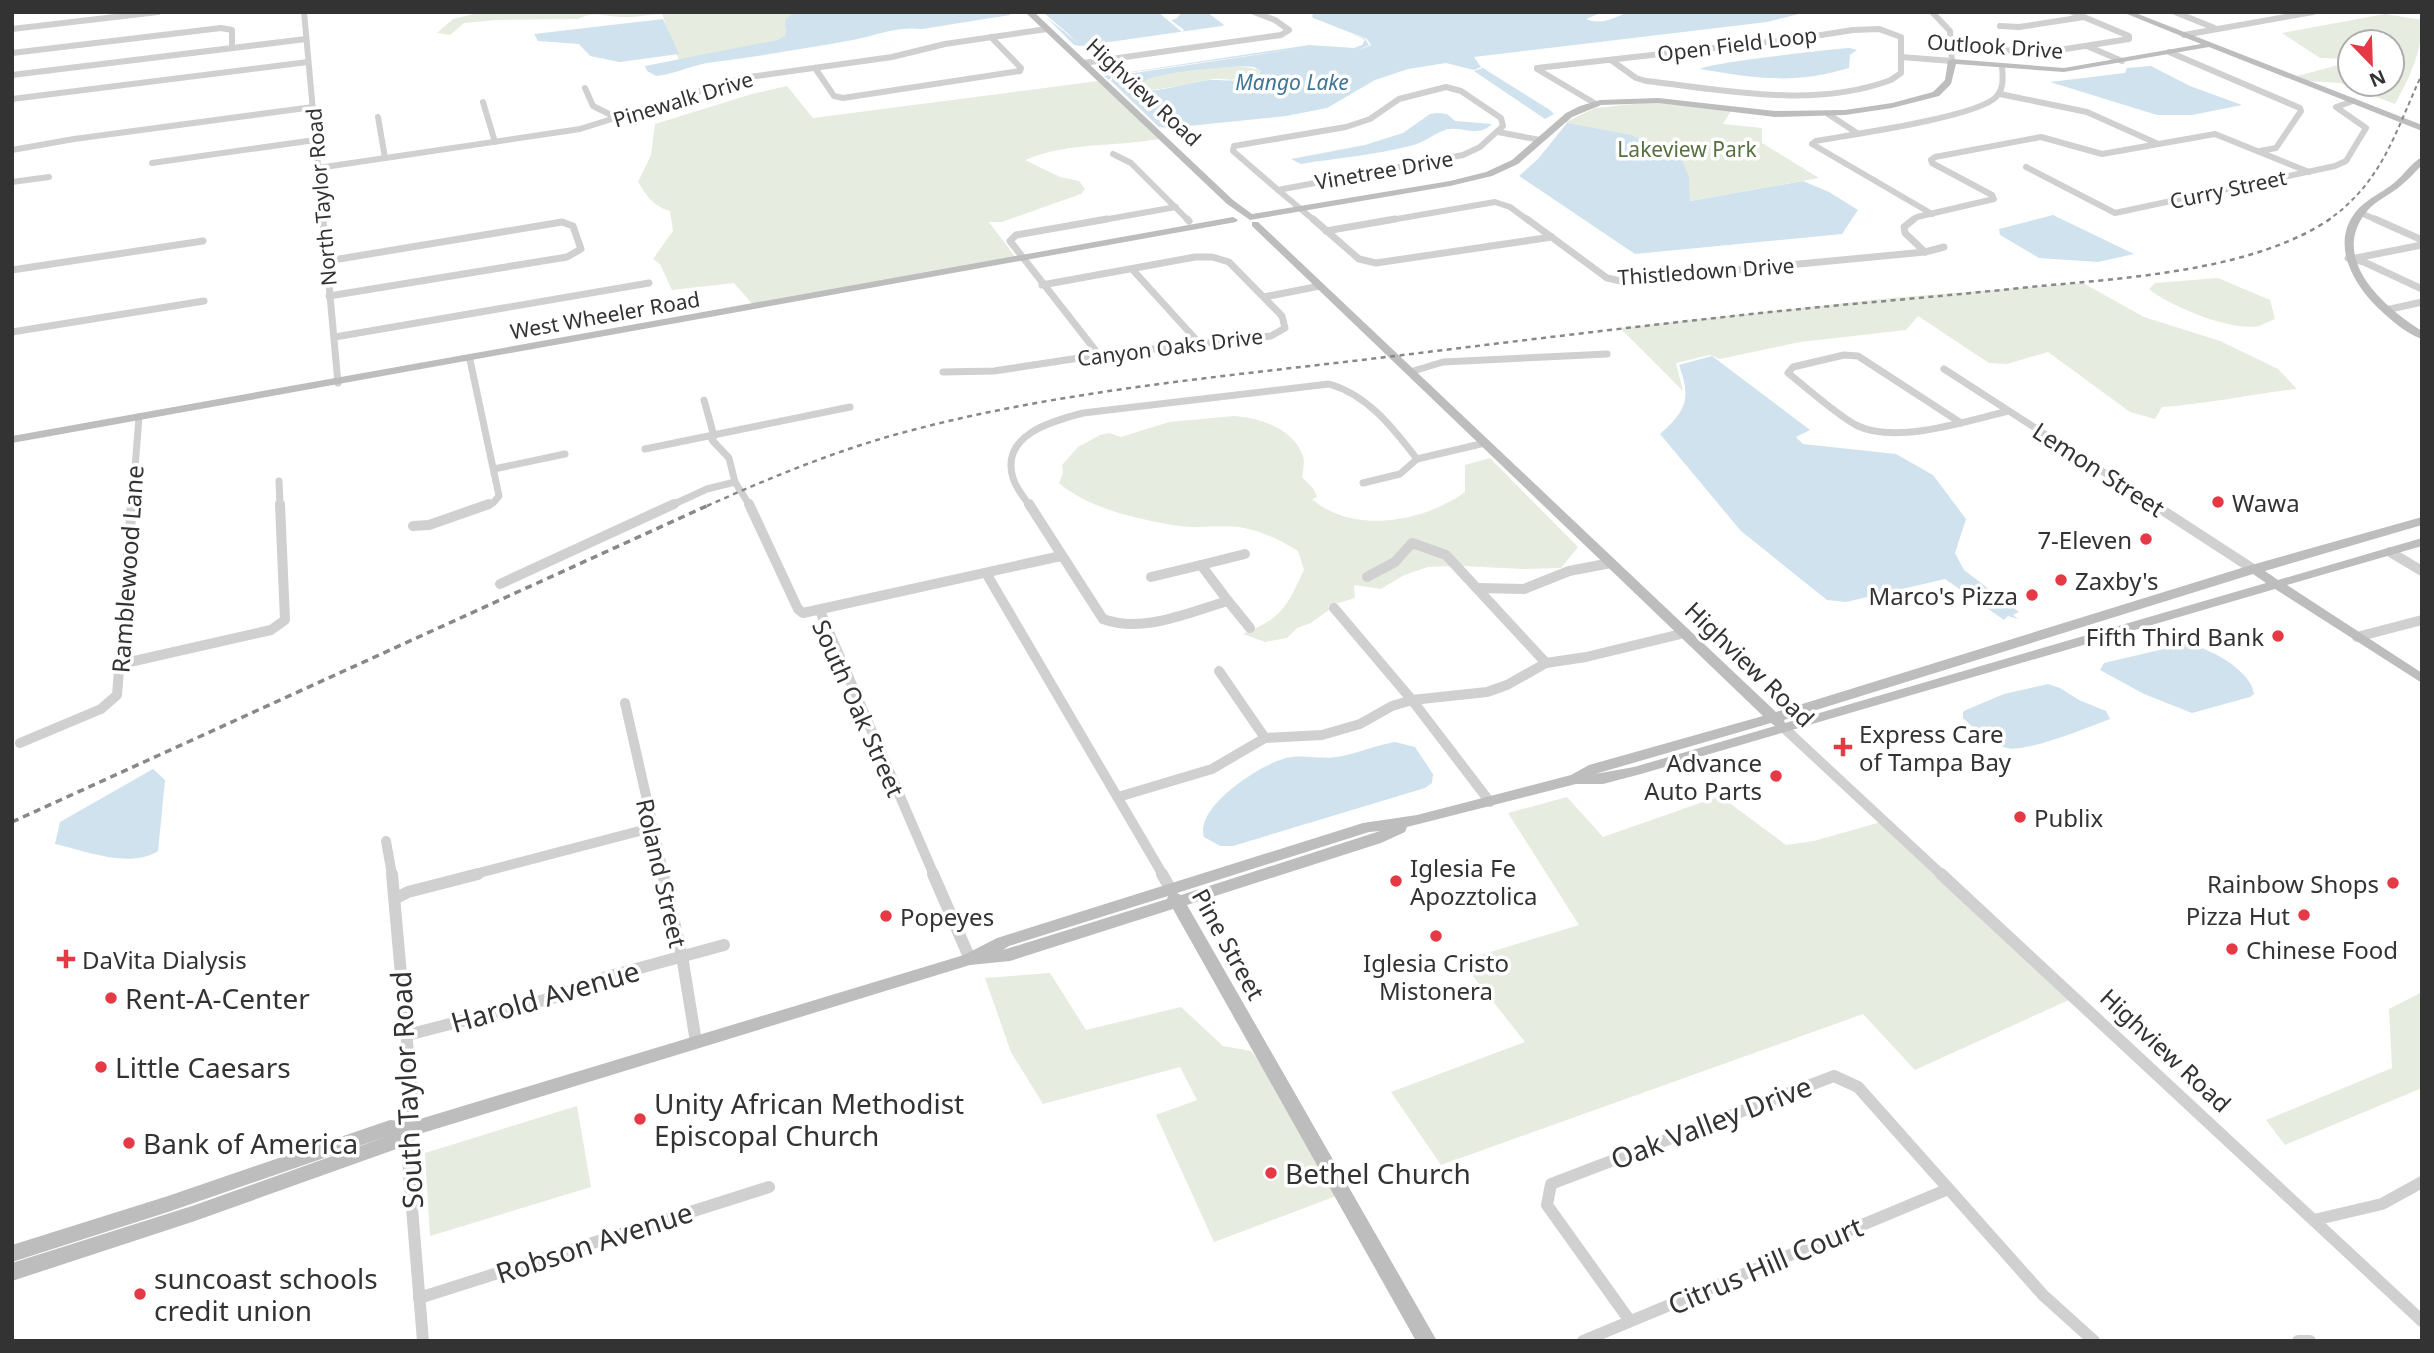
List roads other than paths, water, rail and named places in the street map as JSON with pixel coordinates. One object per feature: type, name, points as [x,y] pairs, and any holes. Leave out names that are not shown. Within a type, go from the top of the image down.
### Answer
[{"type":"street","points":[[12,29],[158,12]]},
{"type":"street","name":"North Taylor Road","points":[[304,12],[338,383]]},
{"type":"street","name":"Highview Road","points":[[1030,12],[1230,202],[1253,220],[1266,236],[1778,723],[2422,1321]]},
{"type":"street","points":[[1083,63],[1281,34],[1289,30],[1254,12]]},
{"type":"street","points":[[1253,220],[1480,176],[1511,165],[1565,116],[1595,104],[1631,99],[1668,100],[1767,113],[1828,114],[1936,94],[1946,88],[1950,80],[1952,61],[1950,31],[1932,12]]},
{"type":"street","points":[[1951,46],[2040,54],[2129,39],[2129,36],[2073,12]]},
{"type":"street","points":[[2126,12],[2422,128]]},
{"type":"street","points":[[2175,12],[2218,29]]},
{"type":"street","points":[[2184,35],[2313,12]]},
{"type":"street","points":[[2000,26],[2019,27],[2084,17]]},
{"type":"street","points":[[12,53],[221,28],[232,30],[233,48]]},
{"type":"street","name":"Pinewalk Drive","points":[[318,168],[580,130],[733,80],[901,55],[935,46],[1047,29]]},
{"type":"street","name":"Open Field Loop","points":[[1595,104],[1537,68],[1802,38],[1845,29],[1898,34],[1901,37],[1901,73],[1891,80],[1803,96],[1758,94],[1683,83],[1646,81],[1636,78],[1611,60]]},
{"type":"street","points":[[814,68],[834,96],[844,98],[1020,71],[1021,68],[991,37]]},
{"type":"street","points":[[12,75],[306,39]]},
{"type":"street","name":"Outlook Drive","points":[[1901,57],[2064,70],[2210,45]]},
{"type":"street","points":[[2087,46],[2122,61]]},
{"type":"street","points":[[2169,52],[2300,107],[2301,111],[2276,148],[2260,152]]},
{"type":"street","points":[[12,99],[308,62]]},
{"type":"street","points":[[1932,214],[1812,144],[1971,111],[2000,94],[2004,84],[2002,66]]},
{"type":"street","name":"Vinetree Drive","points":[[1276,190],[1464,155],[1503,126],[1501,118],[1461,91],[1446,87],[1399,99],[1370,119],[1346,127],[1234,146],[1233,151],[1276,190],[1359,259],[1376,263],[1552,237]]},
{"type":"street","points":[[585,88],[593,106],[617,118]]},
{"type":"street","points":[[2000,94],[2087,112],[2156,144]]},
{"type":"street","name":"Curry Street","points":[[2026,167],[2115,213],[2346,162],[2366,128],[2336,107],[2353,101]]},
{"type":"street","points":[[483,102],[495,142]]},
{"type":"street","points":[[12,150],[74,139],[313,107]]},
{"type":"street","points":[[1828,114],[1857,133]]},
{"type":"street","points":[[378,117],[385,158]]},
{"type":"street","points":[[1498,132],[1540,140]]},
{"type":"street","points":[[1925,252],[1905,233],[1904,228],[1917,217],[1994,199],[1992,195],[1932,163],[1931,160],[1935,157],[2041,136],[2058,139],[2086,152],[2102,155],[2215,134],[2309,172]]},
{"type":"street","points":[[152,163],[315,140]]},
{"type":"street","points":[[1113,154],[1131,163],[1189,220]]},
{"type":"street","points":[[2422,160],[2361,213],[2349,236],[2348,258],[2355,273],[2386,310],[2422,337]]},
{"type":"street","points":[[12,183],[49,177]]},
{"type":"street","name":"Highview Road","points":[[1230,202],[1239,222],[1266,236]]},
{"type":"street","name":"Thistledown Drive","points":[[1325,230],[1495,202],[1510,207],[1606,278],[1621,281],[1925,252],[1944,247]]},
{"type":"street","points":[[1099,355],[1021,259],[1010,241],[1016,235],[1176,207]]},
{"type":"street","points":[[2361,213],[2422,243]]},
{"type":"street","name":"West Wheeler Road","points":[[12,440],[1253,220]]},
{"type":"street","points":[[327,261],[562,222],[573,226],[581,249],[578,254],[567,257],[329,296]]},
{"type":"street","points":[[12,270],[204,241]]},
{"type":"street","points":[[2348,258],[2367,257],[2422,243]]},
{"type":"street","name":"Canyon Oaks Drive","points":[[943,372],[994,371],[1099,355],[1271,336],[1282,331],[1285,320],[1229,262],[1219,258],[1195,257],[1042,285]]},
{"type":"street","points":[[2348,258],[2364,262],[2422,289]]},
{"type":"street","points":[[1132,269],[1200,344]]},
{"type":"street","points":[[335,337],[649,283]]},
{"type":"street","points":[[1264,297],[1320,286]]},
{"type":"street","points":[[12,332],[204,301]]},
{"type":"street","points":[[2386,310],[2422,302]]},
{"type":"street","points":[[1410,372],[1443,362],[1607,354]]},
{"type":"street","points":[[1961,423],[1858,356],[1844,355],[1793,367],[1788,373],[1858,426],[1872,430],[1915,433],[1961,423],[2008,411]]},
{"type":"street","points":[[413,526],[429,524],[494,503],[499,496],[470,360]]},
{"type":"street","name":"Lemon Street","points":[[1944,369],[2253,569]]},
{"type":"street","points":[[1228,601],[1135,625],[1111,624],[1102,619],[1013,480],[1010,469],[1011,453],[1033,431],[1083,413],[1329,384],[1350,389],[1417,459]]},
{"type":"street","name":"South Oak Street","points":[[704,400],[714,436],[712,439],[729,458],[735,482],[742,491],[798,609],[803,612],[820,611],[970,959]]},
{"type":"street","points":[[645,449],[850,408]]},
{"type":"street","name":"Ramblewood Lane","points":[[20,743],[101,709],[117,695],[139,417]]},
{"type":"street","points":[[1363,483],[1390,479],[1408,472],[1417,459],[1485,443]]},
{"type":"street","points":[[494,469],[565,454]]},
{"type":"street","points":[[121,664],[271,630],[285,620],[279,481]]},
{"type":"street","points":[[500,584],[706,489],[735,482]]},
{"type":"street","points":[[1778,723],[2253,569],[2422,521]]},
{"type":"street","points":[[12,1254],[168,1204],[390,1127],[410,1129],[970,959],[1003,942],[1175,897],[1375,839],[1417,820],[1576,779],[1594,768],[1778,723],[2422,542]]},
{"type":"street","points":[[1367,577],[1395,562],[1412,543],[1446,555],[1545,663]]},
{"type":"street","points":[[2390,552],[2422,571]]},
{"type":"street","points":[[1151,577],[1245,554]]},
{"type":"street","points":[[820,611],[1061,556]]},
{"type":"street","points":[[1478,588],[1524,589],[1569,571],[1611,563]]},
{"type":"street","points":[[1201,565],[1250,628]]},
{"type":"street","points":[[2253,569],[2422,679]]},
{"type":"street","name":"Pine Street","points":[[986,573],[1118,797],[1427,1341]]},
{"type":"street","points":[[1334,608],[1412,700],[1490,802]]},
{"type":"street","points":[[2357,637],[2422,620]]},
{"type":"street","points":[[1118,797],[1212,769],[1265,738],[1322,735],[1360,724],[1392,706],[1412,700],[1487,692],[1507,685],[1545,663],[1586,657],[1685,633]]},
{"type":"street","points":[[1219,671],[1265,738]]},
{"type":"street","name":"Roland Street","points":[[625,704],[682,956],[696,1042]]},
{"type":"street","points":[[397,898],[408,892],[651,828]]},
{"type":"street","name":"South Taylor Road","points":[[386,841],[397,898],[395,905],[413,1110],[407,1148],[423,1341]]},
{"type":"street","name":"Harold Avenue","points":[[407,1035],[570,993],[603,978],[724,945]]},
{"type":"street","name":"Oak Valley Drive","points":[[1630,1321],[1547,1205],[1551,1184],[1834,1076],[1858,1087],[1946,1190],[2043,1296],[2094,1341]]},
{"type":"street","points":[[12,1272],[192,1214],[395,1142],[410,1129]]},
{"type":"street","points":[[2314,1220],[2382,1203],[2422,1182]]},
{"type":"street","name":"Robson Avenue","points":[[419,1298],[769,1187]]},
{"type":"street","name":"Citrus Hill Court","points":[[1583,1341],[1946,1190]]},
{"type":"street","points":[[2298,1341],[2310,1341]]},
{"type":"water","points":[[795,12],[1008,12],[1010,15],[922,29],[896,30],[853,40],[707,63],[656,76],[647,71],[645,66],[777,40],[786,35],[785,20]]},
{"type":"water","points":[[1043,12],[1158,12],[1182,32],[1081,46],[1074,45],[1046,17],[1081,45]]},
{"type":"water","points":[[1182,12],[1207,12],[1224,25],[1222,26],[1182,32],[1184,30],[1171,20],[1176,19]]},
{"type":"water","name":"Mango Lake","points":[[1318,12],[1603,12],[1586,19],[1601,21],[1628,12],[1807,12],[1767,22],[1474,57],[1481,67],[1474,70],[1446,63],[1408,69],[1375,80],[1327,108],[1286,116],[1169,128],[1159,127],[1111,81],[1114,76],[1309,47],[1113,75],[1109,80],[1104,76],[1309,45],[1354,48],[1362,45],[1365,40],[1352,34],[1365,39],[1369,45],[1356,51],[1371,45],[1367,39],[1313,18],[1312,15]],"holes":[[[1254,67],[1261,71],[1244,80],[1209,80],[1146,91],[1139,90],[1137,86],[1170,73]]]},
{"type":"water","points":[[663,19],[679,54],[620,62],[590,56],[579,44],[538,41],[534,34]]},
{"type":"water","points":[[1850,48],[1857,50],[1850,55],[1849,68],[1810,77],[1756,77],[1700,69],[1746,60]]},
{"type":"water","points":[[2151,66],[2190,86],[2242,105],[2192,115],[2157,115],[2050,82],[2125,73],[2127,68]]},
{"type":"water","points":[[1483,68],[1554,114],[1545,119],[1474,71]]},
{"type":"water","points":[[1430,114],[1447,114],[1455,121],[1492,124],[1480,131],[1445,130],[1415,145],[1383,152],[1301,164],[1291,159],[1365,145],[1403,133]]},
{"type":"water","points":[[1567,123],[1631,135],[1683,162],[1689,178],[1690,201],[1803,181],[1829,192],[1858,210],[1842,234],[1635,254],[1519,176],[1538,159]]},
{"type":"water","points":[[2053,215],[2134,254],[2098,262],[2039,258],[2000,235],[1999,229]]},
{"type":"water","points":[[1712,356],[1810,430],[1796,437],[1803,444],[1896,454],[1933,475],[1966,519],[1955,553],[1964,570],[2019,612],[2013,615],[2018,619],[2008,616],[2004,620],[1945,579],[1846,602],[1827,600],[1741,531],[1660,434],[1676,418],[1684,403],[1685,387],[1679,365]]},
{"type":"water","points":[[2185,644],[2216,654],[2237,668],[2251,685],[2254,694],[2192,713],[2144,694],[2100,670],[2104,663]]},
{"type":"water","points":[[2048,684],[2106,711],[2110,719],[2058,738],[2016,749],[1996,743],[1963,718],[1963,712],[1966,710],[2004,694]]},
{"type":"water","points":[[1395,742],[1415,747],[1433,774],[1432,783],[1425,788],[1233,846],[1220,846],[1204,837],[1203,826],[1218,801],[1244,779],[1272,763],[1296,757],[1337,757]]},
{"type":"water","points":[[153,769],[165,780],[158,851],[147,856],[121,859],[55,844],[60,822]]},
{"type":"railway","points":[[2328,220],[2362,190],[2375,173],[2395,136],[2422,74]]},
{"type":"railway","points":[[707,506],[799,467],[870,442],[952,420],[1071,397],[1190,380],[1664,324],[2151,275],[2228,261],[2265,250],[2300,236],[2328,220]]},
{"type":"railway","points":[[12,822],[711,504]]},
{"type":"place","name":"Wawa","points":[[2218,502]]},
{"type":"place","name":"7-Eleven","points":[[2146,539]]},
{"type":"place","name":"Zaxby's","points":[[2061,580]]},
{"type":"place","name":"Marco's Pizza","points":[[2032,595]]},
{"type":"place","name":"Fifth Third Bank","points":[[2278,636]]},
{"type":"place","name":"Express Care of Tampa Bay","points":[[1843,747]]},
{"type":"place","name":"Advance Auto Parts","points":[[1776,776]]},
{"type":"place","name":"Publix","points":[[2020,817]]},
{"type":"place","name":"Iglesia Fe Apozztolica","points":[[1396,881]]},
{"type":"place","name":"Rainbow Shops","points":[[2393,883]]},
{"type":"place","name":"Pizza Hut","points":[[2304,915]]},
{"type":"place","name":"Popeyes","points":[[886,916]]},
{"type":"place","name":"Iglesia Cristo Mistonera","points":[[1436,936]]},
{"type":"place","name":"Chinese Food","points":[[2232,949]]},
{"type":"place","name":"DaVita Dialysis","points":[[66,959]]},
{"type":"place","name":"Rent-A-Center","points":[[111,998]]},
{"type":"place","name":"Little Caesars","points":[[101,1067]]},
{"type":"place","name":"Unity African Methodist Episcopal Church","points":[[640,1119]]},
{"type":"place","name":"Bank of America","points":[[129,1143]]},
{"type":"place","name":"Bethel Church","points":[[1271,1173]]},
{"type":"place","name":"suncoast schools credit union","points":[[140,1294]]},
{"type":"park label","name":"Lakeview Park","points":[[1687,149]]}]
